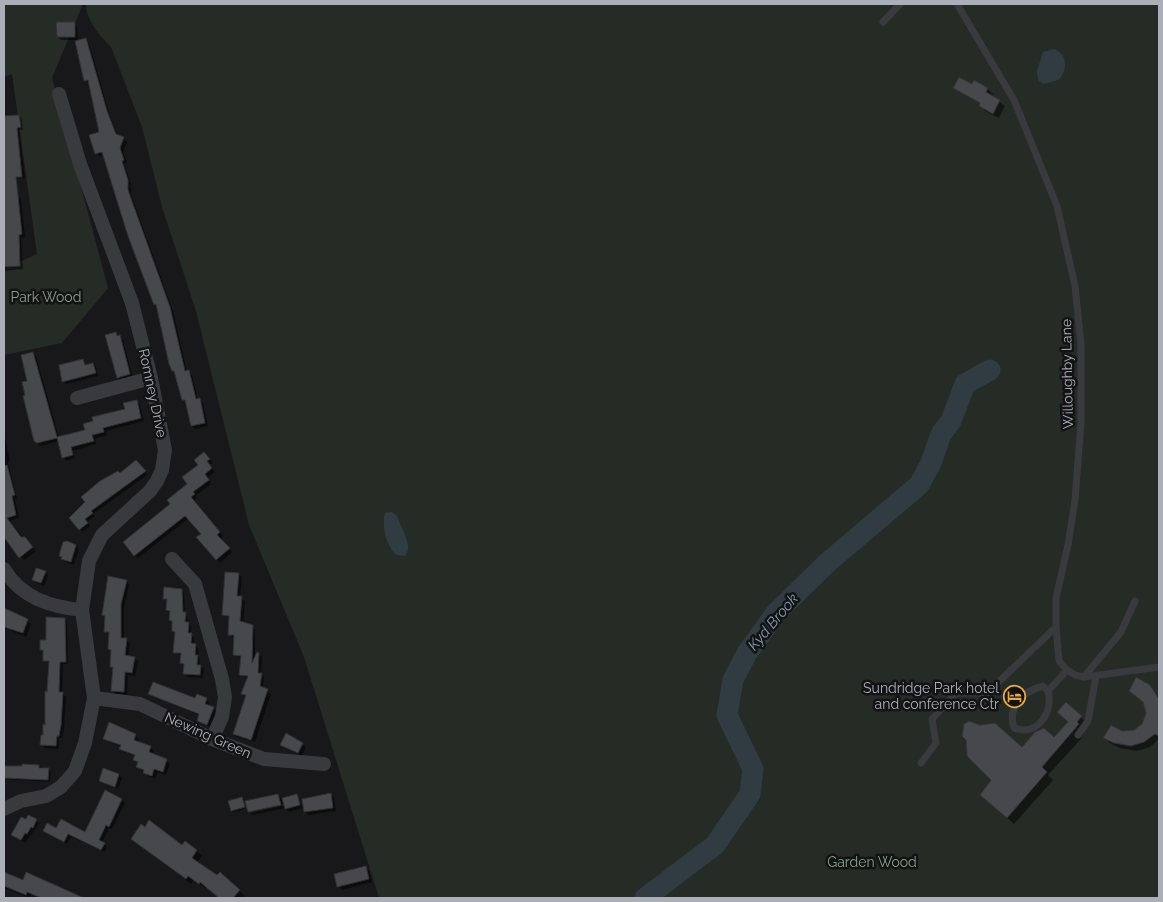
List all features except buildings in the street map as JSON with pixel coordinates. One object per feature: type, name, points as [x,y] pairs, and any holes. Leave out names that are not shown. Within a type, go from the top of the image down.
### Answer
[{"type":"street","name":"Romney Drive","points":[[4,809],[21,801],[46,796],[61,787],[75,771],[85,743],[94,698],[82,610],[89,561],[102,534],[150,491],[162,470],[165,450],[151,378],[132,303],[80,164],[59,94]]},
{"type":"street","points":[[77,398],[151,378]]},
{"type":"street","points":[[172,559],[194,584],[222,679],[225,697],[222,717],[212,739]]},
{"type":"street","points":[[4,569],[23,591],[39,601],[59,607],[82,610]]},
{"type":"street","name":"Newing Green","points":[[94,698],[140,704],[212,739],[264,759],[324,764]]},
{"type":"lane","points":[[883,22],[900,4]]},
{"type":"lane","name":"Willoughby Lane","points":[[958,4],[1014,100],[1058,206],[1075,286],[1081,344],[1081,423],[1075,500],[1068,545],[1056,598],[1059,660],[1067,670]]},
{"type":"lane","points":[[1084,677],[1121,632],[1134,602]]},
{"type":"lane","points":[[921,763],[936,743],[932,719],[956,693],[987,693],[1056,626]]},
{"type":"lane","points":[[1048,691],[1067,670],[1075,676],[1084,677],[1159,667]]},
{"type":"lane","points":[[1078,735],[1088,721],[1096,676]]},
{"type":"lane","points":[[1043,686],[1048,691],[1051,700],[1049,712],[1040,723],[1027,730],[1014,728],[1012,721],[1014,706],[1022,696],[1033,688],[1043,686]]},
{"type":"green space","name":"Park Wood","points":[[4,4],[83,4],[52,78],[108,288],[62,343],[4,355],[4,269],[37,254],[12,74],[4,77]]},
{"type":"green space","name":"Garden Wood","points":[[86,4],[1159,4],[1159,898],[379,898],[304,657],[249,525],[196,311],[162,207],[142,127],[111,47],[98,33],[91,21]]},
{"type":"shaded area","points":[[1054,49],[1059,51],[1064,58],[1064,72],[1058,80],[1043,84],[1038,80],[1037,71],[1043,52]]},
{"type":"shaded area","points":[[392,512],[397,516],[406,537],[408,547],[405,556],[397,555],[393,552],[386,536],[385,513]]},
{"type":"waterway","name":"Kyd Brook","points":[[645,898],[715,845],[750,794],[753,769],[727,715],[733,680],[747,653],[776,613],[827,563],[919,485],[931,463],[941,434],[951,421],[965,384],[990,370]]},
{"type":"place","name":"Sundridge Park hotel and conference Ctr","points":[[1015,696]]}]
